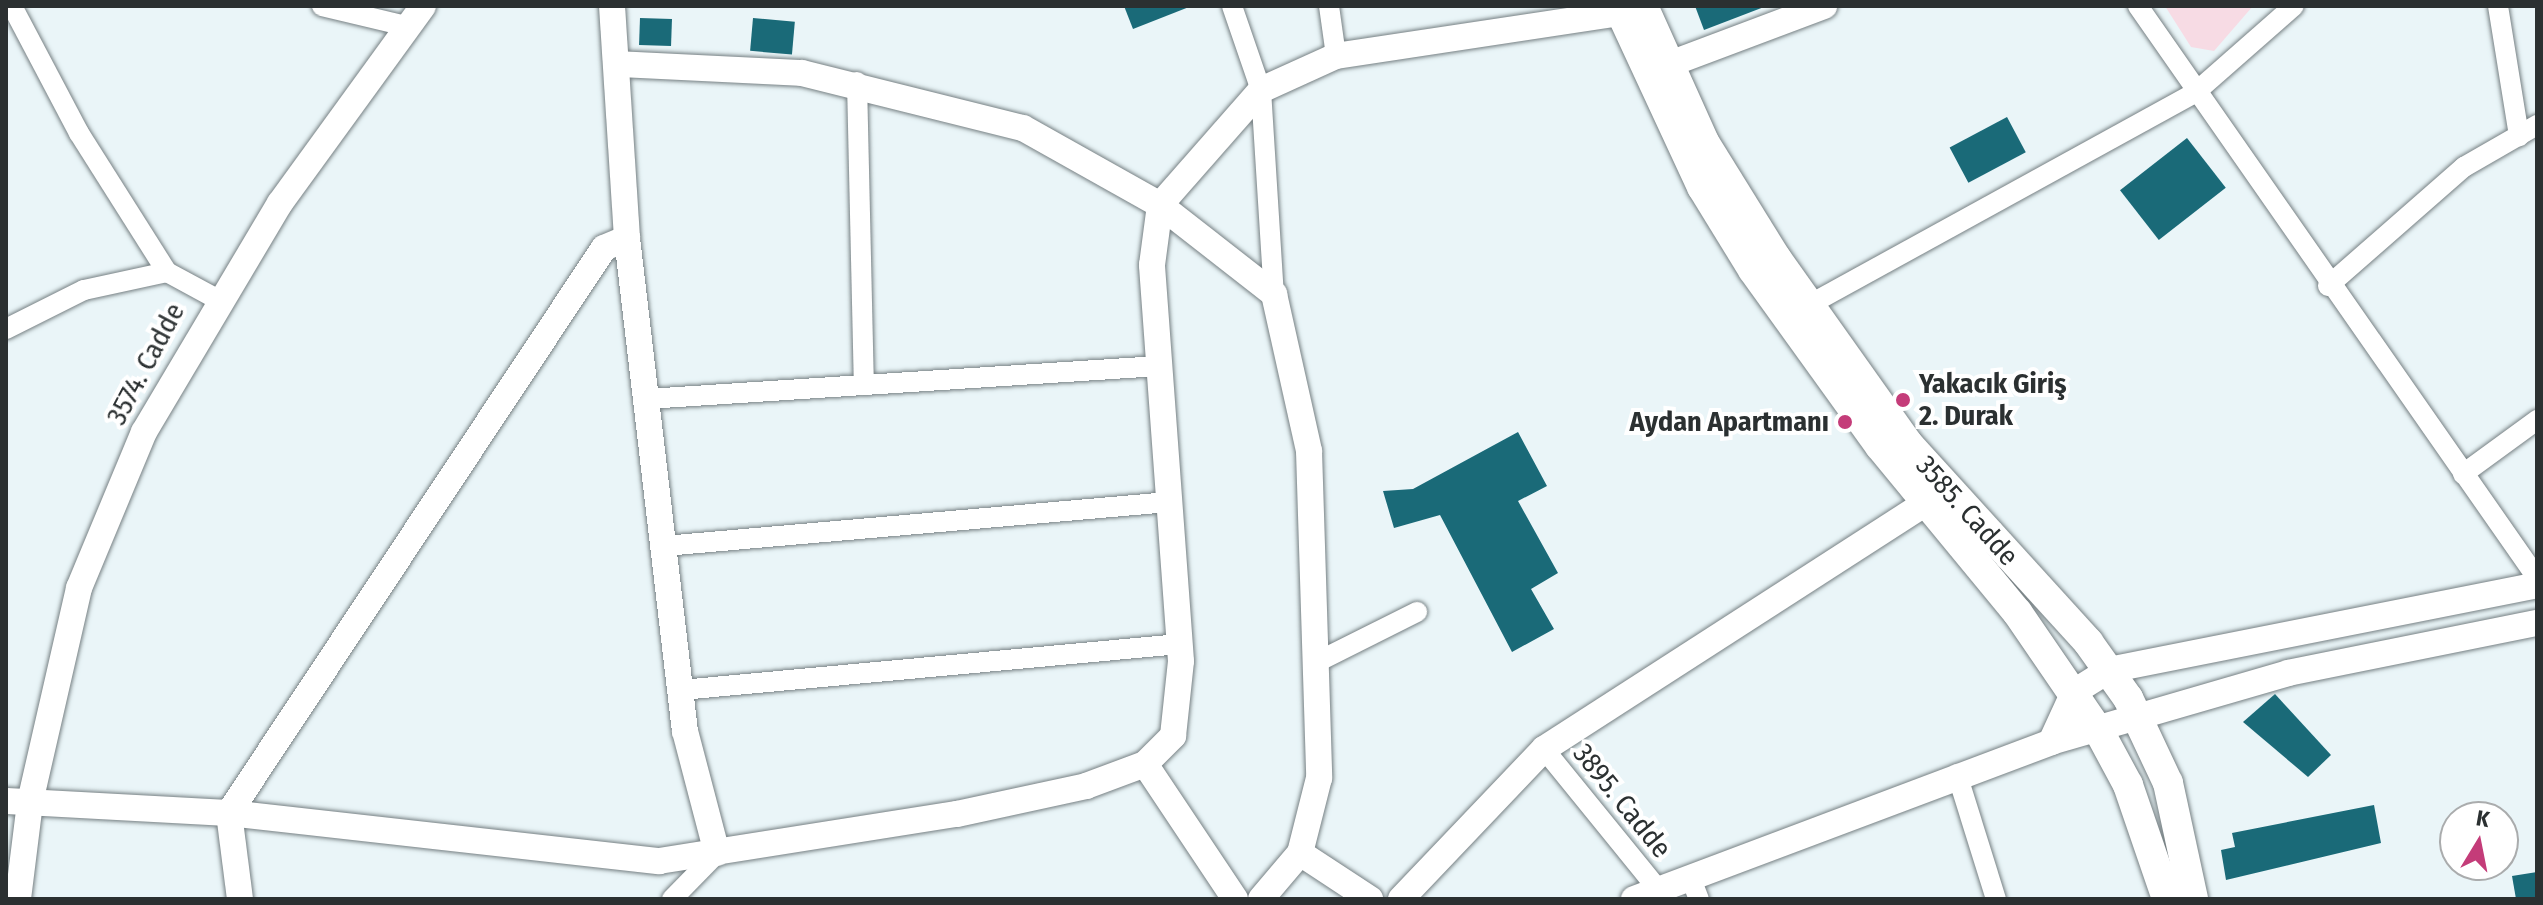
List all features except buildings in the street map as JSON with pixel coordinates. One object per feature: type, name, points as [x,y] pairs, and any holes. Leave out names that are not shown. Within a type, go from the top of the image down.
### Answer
[{"type":"main road","name":"3585. Cadde","points":[[1627,8],[1667,65],[1741,205],[1809,305],[1939,482],[2109,670],[2139,719],[2168,783],[2193,899]]},
{"type":"main road","name":"3585. Cadde","points":[[1627,8],[1722,224],[1925,503],[2074,692],[2128,785],[2167,899]]},
{"type":"street","points":[[12,6],[79,133],[167,272],[217,299]]},
{"type":"street","points":[[322,6],[406,26]]},
{"type":"street","name":"3574. Cadde","points":[[18,899],[18,802],[99,535],[151,418],[217,299],[406,26],[423,6]]},
{"type":"street","points":[[612,6],[627,238],[681,690],[717,853]]},
{"type":"street","points":[[1232,6],[1261,90],[1274,294],[1309,451],[1317,662],[1319,778],[1300,853],[1261,899]]},
{"type":"street","points":[[1329,6],[1336,56]]},
{"type":"street","points":[[1667,65],[1824,6]]},
{"type":"street","points":[[2138,6],[2328,286],[2537,578]]},
{"type":"street","points":[[2498,6],[2519,136]]},
{"type":"street","points":[[18,802],[229,813],[659,861],[957,814],[1086,786],[1145,764],[1173,736],[1180,644],[1152,265],[1160,205],[1261,90],[1336,56],[1627,8]]},
{"type":"street","points":[[1809,305],[2196,92],[2287,8]]},
{"type":"street","points":[[618,64],[857,82],[1023,128],[1160,205],[1274,294]]},
{"type":"street","points":[[857,82],[864,385]]},
{"type":"street","points":[[2328,286],[2464,167],[2537,125]]},
{"type":"street","points":[[240,899],[229,813],[604,248],[627,238]]},
{"type":"street","points":[[6,329],[84,290],[167,272]]},
{"type":"street","points":[[647,399],[1159,366]]},
{"type":"street","points":[[2463,474],[2537,420]]},
{"type":"street","points":[[664,546],[1169,502]]},
{"type":"street","points":[[1401,899],[1544,749],[1925,503]]},
{"type":"street","points":[[2051,742],[2074,692],[2109,670],[2537,585]]},
{"type":"street","points":[[1317,662],[1417,612]]},
{"type":"street","points":[[1645,893],[1694,887],[1957,774],[2051,742],[2100,733],[2288,673],[2537,623]]},
{"type":"street","points":[[681,690],[1180,644]]},
{"type":"street","name":"3895. Cadde","points":[[1544,749],[1645,893]]},
{"type":"street","points":[[1145,764],[1235,899]]},
{"type":"street","points":[[1957,774],[1996,899]]},
{"type":"street","points":[[672,899],[717,853]]},
{"type":"street","points":[[1300,853],[1370,899]]},
{"type":"shaded area","points":[[2165,6],[2253,6],[2214,51],[2191,47]]},
{"type":"place","name":"Yakacık Giriş 2. Durak","points":[[1903,400]]},
{"type":"place","name":"Aydan Apartmanı","points":[[1845,422]]}]
